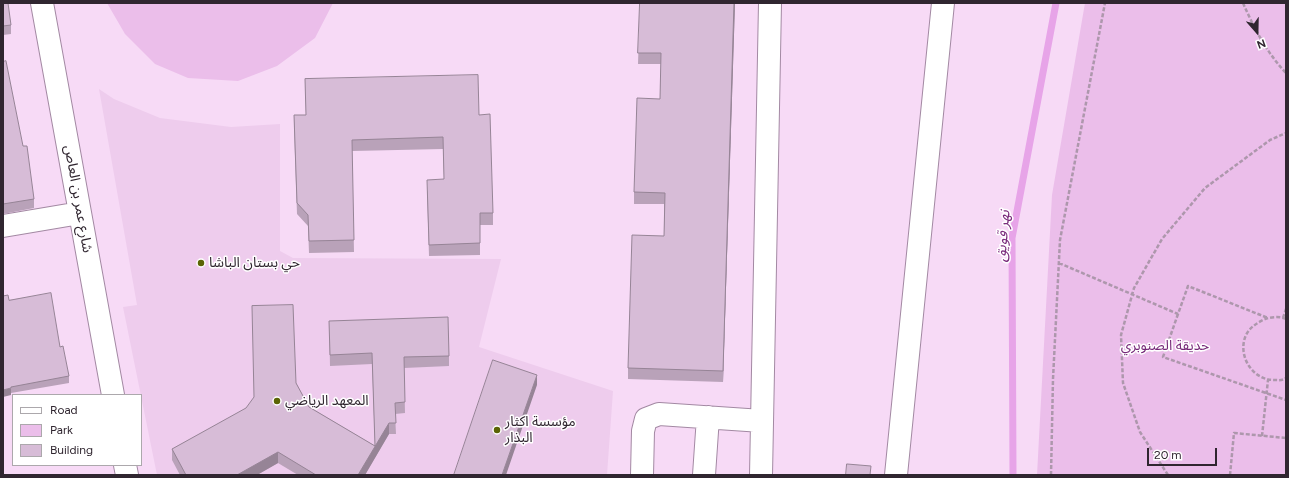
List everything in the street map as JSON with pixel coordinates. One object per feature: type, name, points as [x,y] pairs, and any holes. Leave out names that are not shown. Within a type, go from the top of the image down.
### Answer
[{"type":"street","name":"شارع عمر بن العاص","points":[[42,3],[113,394]]},
{"type":"street","points":[[761,475],[770,3]]},
{"type":"street","points":[[896,475],[943,3]]},
{"type":"street","points":[[3,226],[80,213]]},
{"type":"street","points":[[642,475],[643,431],[646,419],[659,414],[762,421]]},
{"type":"street","points":[[704,475],[708,418]]},
{"type":"path","points":[[1051,475],[1053,379],[1060,240],[1106,3]]},
{"type":"path","points":[[1243,3],[1253,26],[1276,62],[1286,73]]},
{"type":"path","points":[[1168,475],[1140,432],[1124,382],[1121,335],[1134,288],[1162,239],[1205,188],[1270,140],[1286,133]]},
{"type":"path","points":[[1059,263],[1178,314]]},
{"type":"path","points":[[1286,309],[1284,318],[1268,318],[1188,286],[1163,357],[1286,400]]},
{"type":"path","points":[[1268,318],[1255,324],[1246,335],[1243,349],[1246,363],[1255,374],[1268,380],[1282,380],[1286,378]]},
{"type":"path","points":[[1262,436],[1268,380]]},
{"type":"path","points":[[1230,475],[1234,433],[1286,438]]},
{"type":"shaded area","points":[[99,89],[114,99],[160,118],[231,127],[280,124],[280,251],[293,258],[501,259],[479,347],[613,391],[607,475],[157,475],[142,401],[142,394],[141,394],[123,307],[137,305]]},
{"type":"green space","points":[[107,3],[333,3],[315,38],[277,66],[238,81],[188,78],[155,64],[125,34]]},
{"type":"green space","name":"حديقة الصنوبري","points":[[1085,3],[1286,3],[1286,475],[1037,475],[1052,195]]},
{"type":"building","points":[[3,3],[8,3],[11,25],[3,26]]},
{"type":"building","points":[[640,3],[734,3],[723,371],[628,368],[632,235],[664,236],[665,193],[634,192],[637,98],[660,99],[661,53],[638,53]]},
{"type":"building","points":[[6,61],[23,146],[27,146],[34,199],[3,204],[3,62]]},
{"type":"building","points":[[478,75],[479,115],[490,114],[493,213],[480,213],[480,243],[429,245],[427,180],[444,179],[443,137],[352,140],[354,240],[309,241],[308,215],[297,203],[294,115],[306,115],[305,79]]},
{"type":"building","points":[[51,293],[60,347],[63,346],[69,376],[11,387],[3,390],[3,296],[8,295],[9,300]]},
{"type":"building","points":[[293,305],[296,383],[309,407],[375,446],[372,353],[330,355],[329,321],[448,317],[449,356],[404,357],[405,402],[395,403],[396,423],[389,423],[358,475],[316,475],[278,452],[237,475],[186,475],[172,449],[246,408],[254,397],[252,306]]},
{"type":"building","name":"مؤسسة اكثار البذار","points":[[493,360],[537,375],[502,475],[454,475]]},
{"type":"building","points":[[847,464],[871,466],[870,475],[846,475]]},
{"type":"waterway","name":"نهر قويق","points":[[1013,475],[1012,238],[1056,3]]},
{"type":"place","name":"حي بستان الباشا","points":[[201,263]]},
{"type":"place","name":"المعهد الرياضي","points":[[277,401]]},
{"type":"place","name":"مؤسسة اكثار البذار","points":[[497,430]]}]
